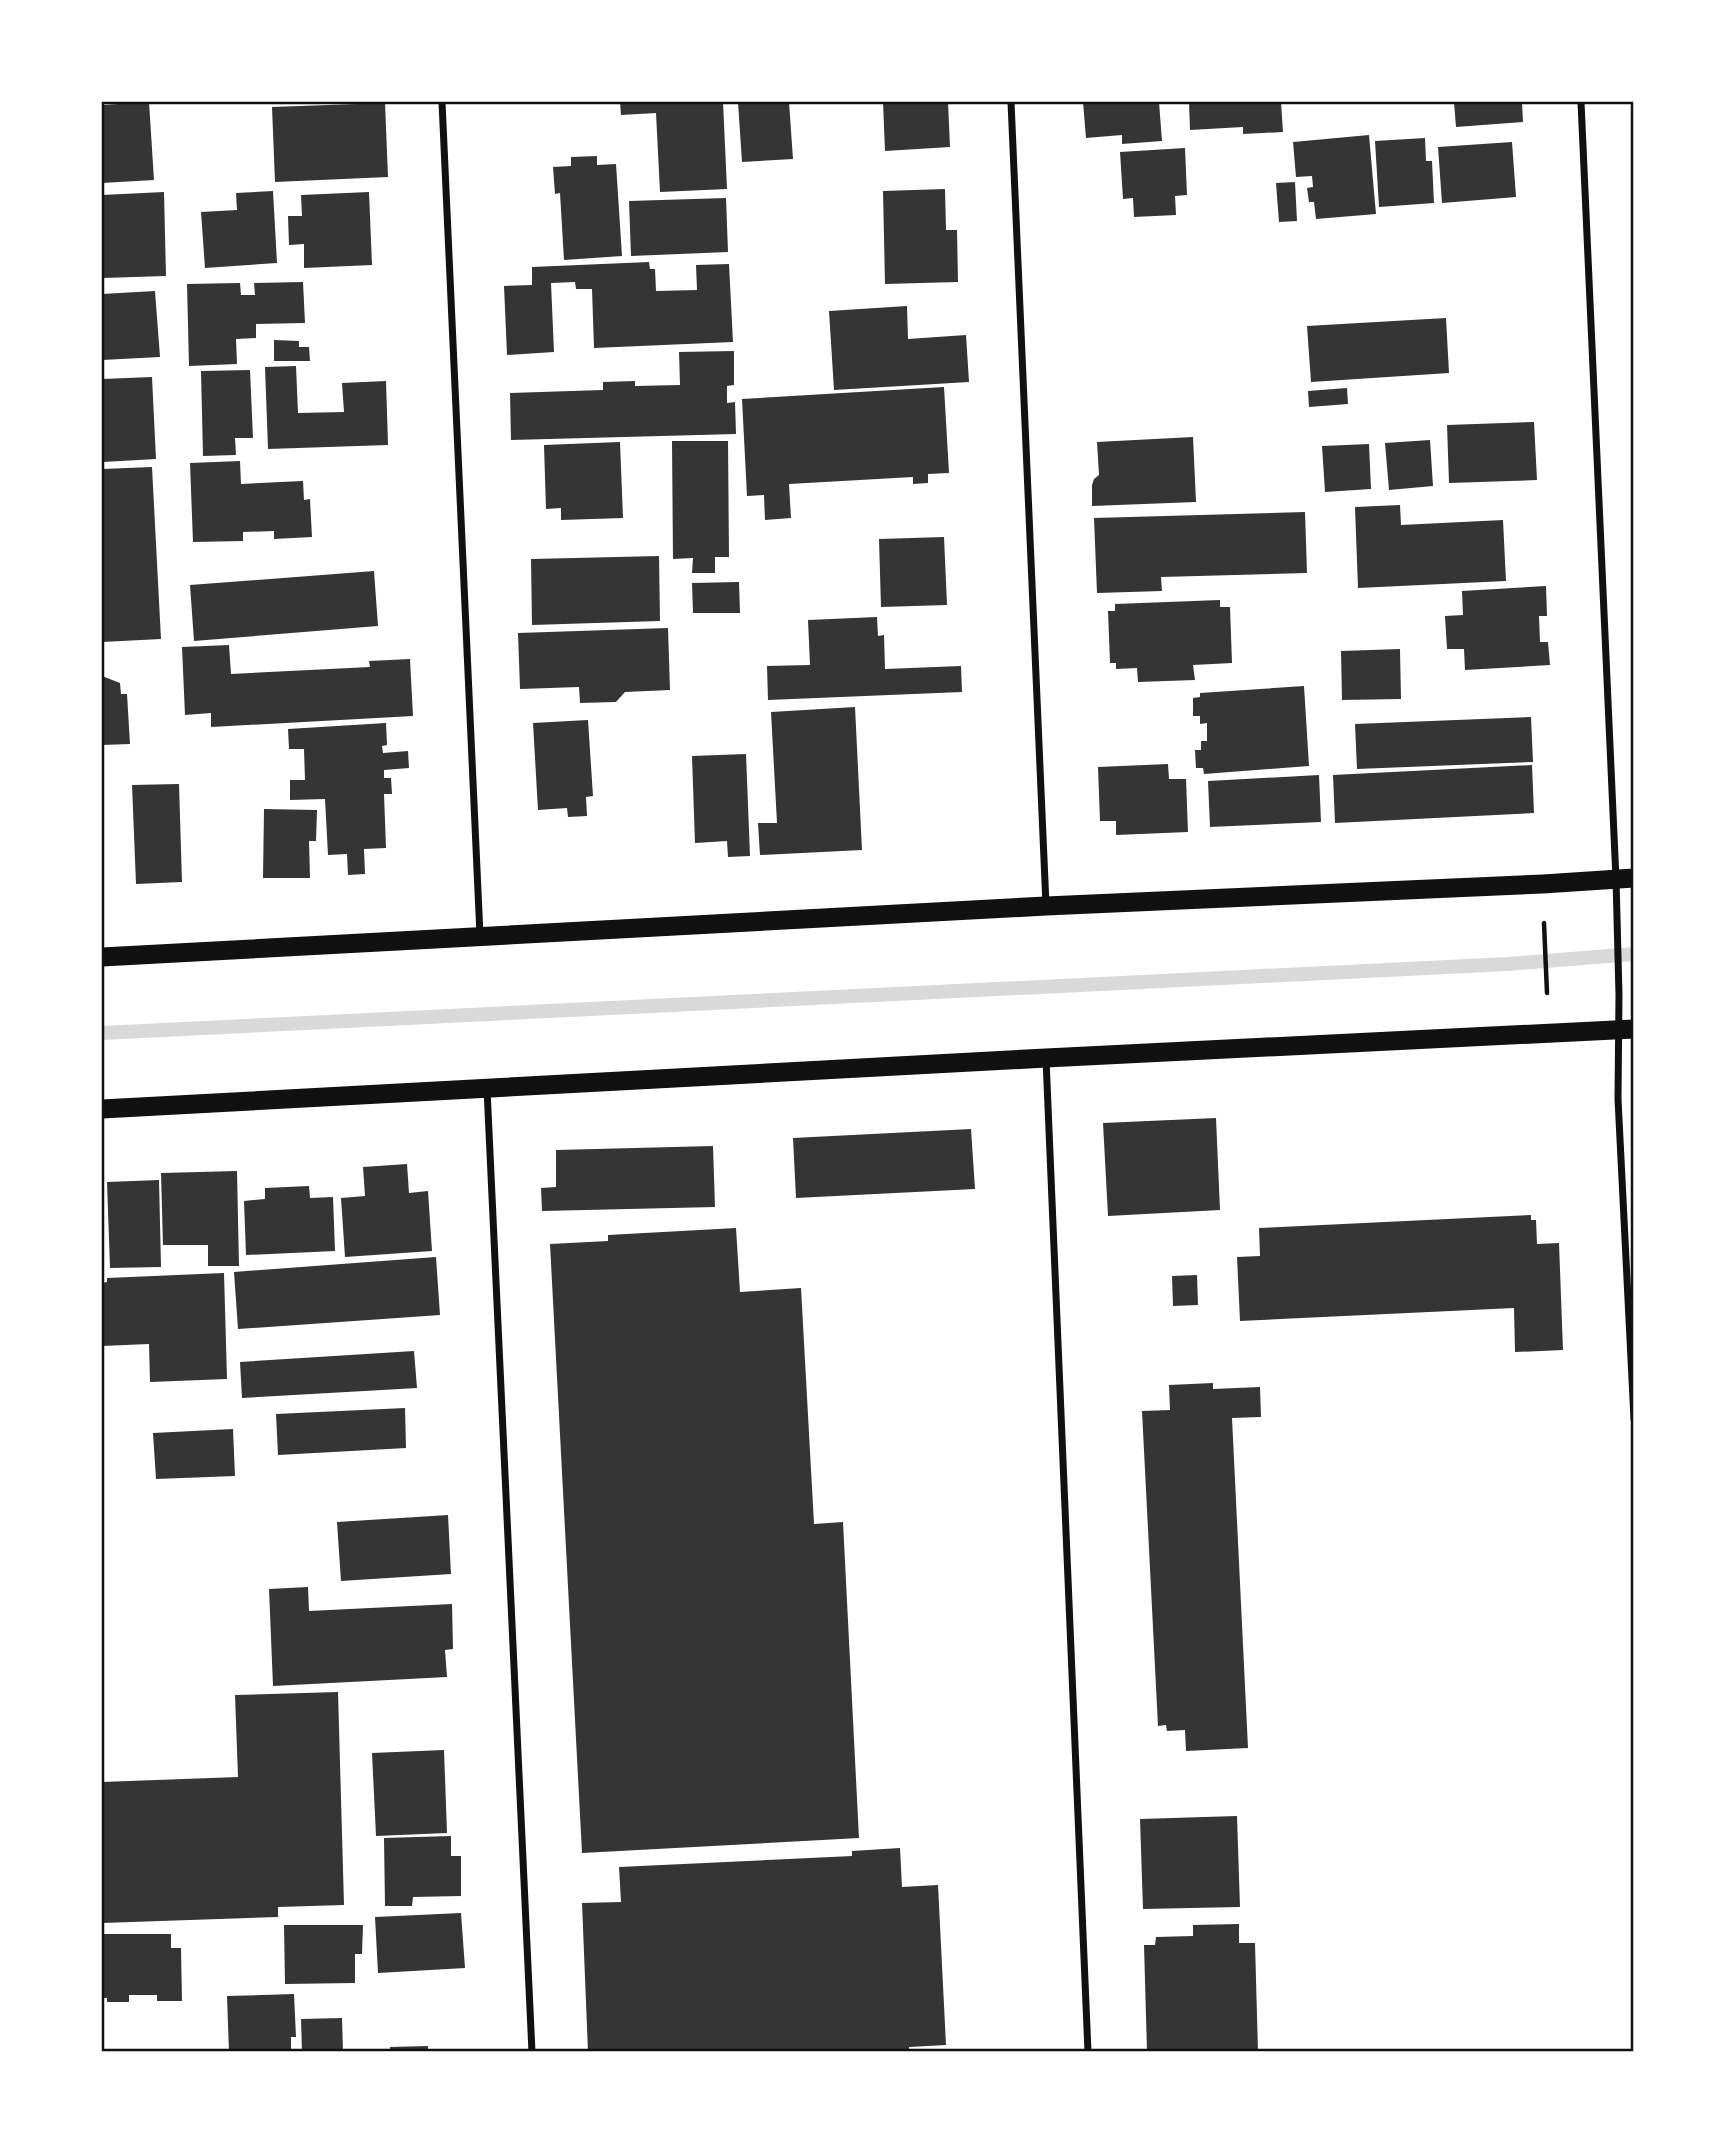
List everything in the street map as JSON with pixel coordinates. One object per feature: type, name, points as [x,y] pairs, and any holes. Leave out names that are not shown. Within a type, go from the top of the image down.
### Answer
[{"type":"highway","points":[[102,957],[1046,906],[1625,879]]},
{"type":"highway","points":[[102,1109],[1626,1029]]},
{"type":"street","points":[[442,102],[480,936]]},
{"type":"street","points":[[1011,102],[1046,906]]},
{"type":"street","points":[[1581,102],[1625,879],[1617,913],[1619,995],[1626,1029],[1618,1098],[1633,1419]]},
{"type":"street","points":[[1046,1058],[1088,2052]]},
{"type":"street","points":[[487,1089],[533,2052]]},
{"type":"path","points":[[1544,923],[1548,993]]},
{"type":"building","points":[[149,102],[154,180],[102,183],[102,105]]},
{"type":"building","points":[[620,102],[723,102],[727,189],[660,192],[656,113],[621,115]]},
{"type":"building","points":[[738,102],[789,102],[793,159],[742,162]]},
{"type":"building","points":[[883,102],[948,102],[950,147],[885,151]]},
{"type":"building","points":[[1083,102],[1159,102],[1162,141],[1122,144],[1122,135],[1086,138]]},
{"type":"building","points":[[1189,102],[1281,102],[1283,132],[1243,134],[1243,127],[1190,130]]},
{"type":"building","points":[[1454,102],[1522,102],[1523,122],[1456,127]]},
{"type":"building","points":[[385,103],[388,177],[275,182],[272,107]]},
{"type":"building","points":[[1369,135],[1376,214],[1316,219],[1314,202],[1309,202],[1307,188],[1313,187],[1312,176],[1296,177],[1293,142]]},
{"type":"building","points":[[1425,138],[1426,161],[1432,161],[1434,203],[1379,207],[1375,141]]},
{"type":"building","points":[[1512,142],[1516,197],[1442,203],[1438,147]]},
{"type":"building","points":[[1185,148],[1187,195],[1175,196],[1176,215],[1134,217],[1133,198],[1123,199],[1120,152]]},
{"type":"building","points":[[597,156],[597,165],[616,164],[622,256],[564,260],[560,193],[555,194],[553,167],[571,166],[571,157]]},
{"type":"building","points":[[1295,182],[1297,221],[1279,222],[1276,183]]},
{"type":"building","points":[[945,189],[946,230],[957,230],[958,282],[885,284],[883,191]]},
{"type":"building","points":[[273,191],[277,263],[205,268],[201,212],[237,210],[236,193]]},
{"type":"building","points":[[164,192],[166,276],[103,278],[102,195]]},
{"type":"building","points":[[369,192],[372,265],[304,268],[304,244],[289,245],[288,216],[302,216],[301,195]]},
{"type":"building","points":[[726,198],[728,252],[631,256],[629,201]]},
{"type":"building","points":[[649,262],[650,269],[655,269],[656,291],[697,290],[696,265],[729,264],[733,342],[594,348],[592,289],[576,289],[575,282],[551,283],[554,352],[507,355],[504,286],[532,285],[532,267]]},
{"type":"building","points":[[303,282],[305,323],[256,324],[256,338],[236,339],[237,364],[189,366],[187,284],[240,283],[241,295],[255,295],[254,283]]},
{"type":"building","points":[[155,291],[160,357],[102,360],[102,294]]},
{"type":"building","points":[[907,306],[908,339],[966,335],[969,382],[834,390],[829,311]]},
{"type":"building","points":[[1446,318],[1449,373],[1311,382],[1307,326]]},
{"type":"building","points":[[274,340],[299,341],[299,347],[309,347],[310,361],[274,361]]},
{"type":"building","points":[[734,351],[734,385],[727,386],[727,403],[735,402],[736,434],[511,440],[510,393],[603,390],[603,382],[635,381],[635,386],[680,385],[679,352]]},
{"type":"building","points":[[296,366],[298,413],[344,412],[342,383],[386,381],[388,445],[268,449],[265,367]]},
{"type":"building","points":[[250,370],[253,438],[235,438],[236,455],[203,456],[201,371]]},
{"type":"building","points":[[152,377],[156,459],[103,462],[102,379]]},
{"type":"building","points":[[944,387],[949,473],[928,474],[928,483],[913,484],[913,477],[789,484],[791,518],[765,520],[764,495],[747,496],[742,399]]},
{"type":"building","points":[[1347,388],[1348,404],[1309,407],[1308,391]]},
{"type":"building","points":[[1534,422],[1537,480],[1449,483],[1447,425]]},
{"type":"building","points":[[1193,437],[1196,502],[1092,506],[1092,485],[1099,475],[1097,442]]},
{"type":"building","points":[[1430,440],[1433,486],[1389,490],[1385,443]]},
{"type":"building","points":[[672,441],[728,441],[729,557],[715,557],[715,573],[692,573],[693,558],[673,559]]},
{"type":"building","points":[[620,442],[623,518],[561,520],[561,508],[546,509],[544,445]]},
{"type":"building","points":[[1369,444],[1371,489],[1325,492],[1322,446]]},
{"type":"building","points":[[240,461],[241,484],[303,481],[304,500],[310,499],[312,537],[274,539],[274,531],[243,532],[243,541],[193,542],[190,463]]},
{"type":"building","points":[[152,467],[161,639],[102,642],[102,469]]},
{"type":"building","points":[[1400,505],[1401,525],[1503,520],[1506,581],[1358,588],[1355,507]]},
{"type":"building","points":[[1305,512],[1307,573],[1161,577],[1162,591],[1097,593],[1094,518]]},
{"type":"building","points":[[944,537],[947,605],[881,607],[879,539]]},
{"type":"building","points":[[659,556],[660,621],[532,625],[531,559]]},
{"type":"building","points":[[374,571],[378,626],[194,641],[190,585]]},
{"type":"building","points":[[739,582],[740,613],[693,613],[692,583]]},
{"type":"building","points":[[1546,586],[1547,616],[1539,616],[1540,642],[1548,642],[1550,665],[1465,670],[1464,649],[1447,649],[1445,616],[1463,615],[1462,591]]},
{"type":"building","points":[[1220,600],[1220,607],[1230,607],[1232,663],[1193,665],[1195,680],[1138,682],[1137,668],[1116,669],[1116,663],[1110,663],[1108,611],[1115,611],[1115,604]]},
{"type":"building","points":[[877,617],[878,636],[884,635],[885,669],[961,666],[962,692],[768,700],[767,666],[810,665],[808,620]]},
{"type":"building","points":[[668,628],[670,690],[625,692],[616,702],[580,703],[579,687],[520,689],[518,633]]},
{"type":"building","points":[[229,645],[231,674],[370,667],[369,661],[410,659],[413,716],[211,727],[211,713],[185,715],[182,647]]},
{"type":"building","points":[[1400,649],[1401,699],[1342,700],[1341,651]]},
{"type":"building","points":[[102,676],[120,683],[121,694],[127,694],[130,744],[102,745]]},
{"type":"building","points":[[1304,686],[1309,766],[1204,774],[1203,768],[1196,768],[1195,750],[1201,750],[1201,741],[1207,741],[1207,723],[1200,724],[1200,716],[1193,716],[1193,698],[1200,697],[1200,693]]},
{"type":"building","points":[[855,707],[862,850],[760,855],[758,823],[777,823],[771,712]]},
{"type":"building","points":[[1531,717],[1533,762],[1357,769],[1355,724]]},
{"type":"building","points":[[588,720],[593,796],[586,797],[587,816],[568,817],[567,808],[538,810],[533,723]]},
{"type":"building","points":[[386,723],[387,745],[382,746],[383,753],[408,751],[409,768],[384,770],[384,778],[391,778],[392,794],[384,794],[386,848],[364,849],[365,874],[348,875],[347,854],[328,855],[325,799],[290,800],[290,780],[305,780],[304,749],[289,749],[288,729]]},
{"type":"building","points":[[746,754],[750,856],[728,857],[727,841],[695,843],[692,756]]},
{"type":"building","points":[[1168,764],[1169,779],[1186,779],[1188,832],[1116,835],[1116,821],[1100,821],[1098,767]]},
{"type":"building","points":[[1532,765],[1534,813],[1335,823],[1333,775]]},
{"type":"building","points":[[1319,775],[1321,822],[1210,827],[1208,781]]},
{"type":"building","points":[[179,784],[182,882],[136,884],[132,785]]},
{"type":"building","points":[[264,809],[317,810],[316,841],[309,841],[310,878],[263,878]]},
{"type":"building","points":[[1216,1118],[1220,1210],[1108,1216],[1103,1123]]},
{"type":"building","points":[[971,1129],[975,1189],[796,1198],[793,1138]]},
{"type":"building","points":[[713,1146],[715,1207],[542,1211],[541,1188],[556,1187],[556,1150]]},
{"type":"building","points":[[407,1164],[409,1193],[428,1191],[432,1251],[345,1257],[341,1198],[365,1196],[363,1167]]},
{"type":"building","points":[[237,1171],[239,1266],[208,1266],[208,1245],[163,1245],[161,1173]]},
{"type":"building","points":[[159,1180],[161,1267],[110,1268],[107,1182]]},
{"type":"building","points":[[309,1186],[310,1198],[333,1197],[335,1251],[246,1255],[244,1201],[265,1199],[265,1188]]},
{"type":"building","points":[[1531,1215],[1531,1220],[1536,1220],[1537,1244],[1559,1243],[1563,1350],[1515,1352],[1514,1308],[1240,1321],[1237,1257],[1260,1256],[1259,1228]]},
{"type":"building","points":[[736,1228],[740,1292],[801,1288],[814,1524],[843,1522],[859,1838],[582,1853],[550,1244],[608,1241],[608,1235]]},
{"type":"building","points":[[436,1257],[440,1315],[238,1329],[234,1272]]},
{"type":"building","points":[[224,1273],[227,1379],[150,1382],[149,1344],[102,1346],[102,1283],[107,1282],[107,1278]]},
{"type":"building","points":[[1197,1275],[1198,1305],[1173,1306],[1172,1276]]},
{"type":"building","points":[[414,1351],[417,1388],[242,1398],[240,1362]]},
{"type":"building","points":[[1213,1383],[1213,1389],[1260,1387],[1261,1417],[1232,1418],[1248,1748],[1186,1751],[1185,1730],[1167,1731],[1166,1725],[1158,1726],[1142,1411],[1170,1410],[1169,1385]]},
{"type":"building","points":[[405,1408],[406,1448],[278,1455],[276,1414]]},
{"type":"building","points":[[233,1429],[235,1476],[156,1479],[153,1433]]},
{"type":"building","points":[[448,1515],[451,1574],[341,1581],[337,1522]]},
{"type":"building","points":[[308,1587],[309,1611],[452,1604],[453,1649],[445,1650],[447,1677],[273,1686],[269,1589]]},
{"type":"building","points":[[338,1692],[344,1905],[278,1907],[278,1917],[102,1923],[102,1782],[238,1777],[235,1695]]},
{"type":"building","points":[[444,1750],[447,1833],[376,1836],[372,1753]]},
{"type":"building","points":[[1237,1816],[1240,1907],[1143,1909],[1140,1819]]},
{"type":"building","points":[[451,1836],[451,1856],[461,1856],[461,1896],[413,1897],[412,1906],[385,1906],[384,1838]]},
{"type":"building","points":[[900,1848],[902,1887],[938,1885],[946,2045],[909,2047],[909,2052],[588,2052],[582,1903],[621,1902],[619,1867],[852,1856],[852,1851]]},
{"type":"building","points":[[461,1913],[465,1968],[378,1973],[375,1917]]},
{"type":"building","points":[[1239,1924],[1239,1943],[1255,1943],[1258,2052],[1147,2052],[1144,1945],[1155,1945],[1156,1937],[1193,1936],[1193,1925]]},
{"type":"building","points":[[284,1925],[363,1925],[362,1954],[355,1954],[355,1983],[285,1984]]},
{"type":"building","points":[[102,1934],[171,1934],[171,1948],[181,1948],[182,2001],[157,2001],[157,1995],[129,1995],[129,2002],[107,2002],[107,1998],[102,1998]]},
{"type":"building","points":[[294,1994],[296,2037],[291,2037],[291,2052],[229,2052],[227,1996]]},
{"type":"building","points":[[342,2018],[343,2052],[302,2052],[301,2019]]},
{"type":"building","points":[[428,2046],[428,2052],[390,2052],[390,2047]]},
{"type":"waterway","points":[[102,1033],[1508,964],[1634,954]]}]
